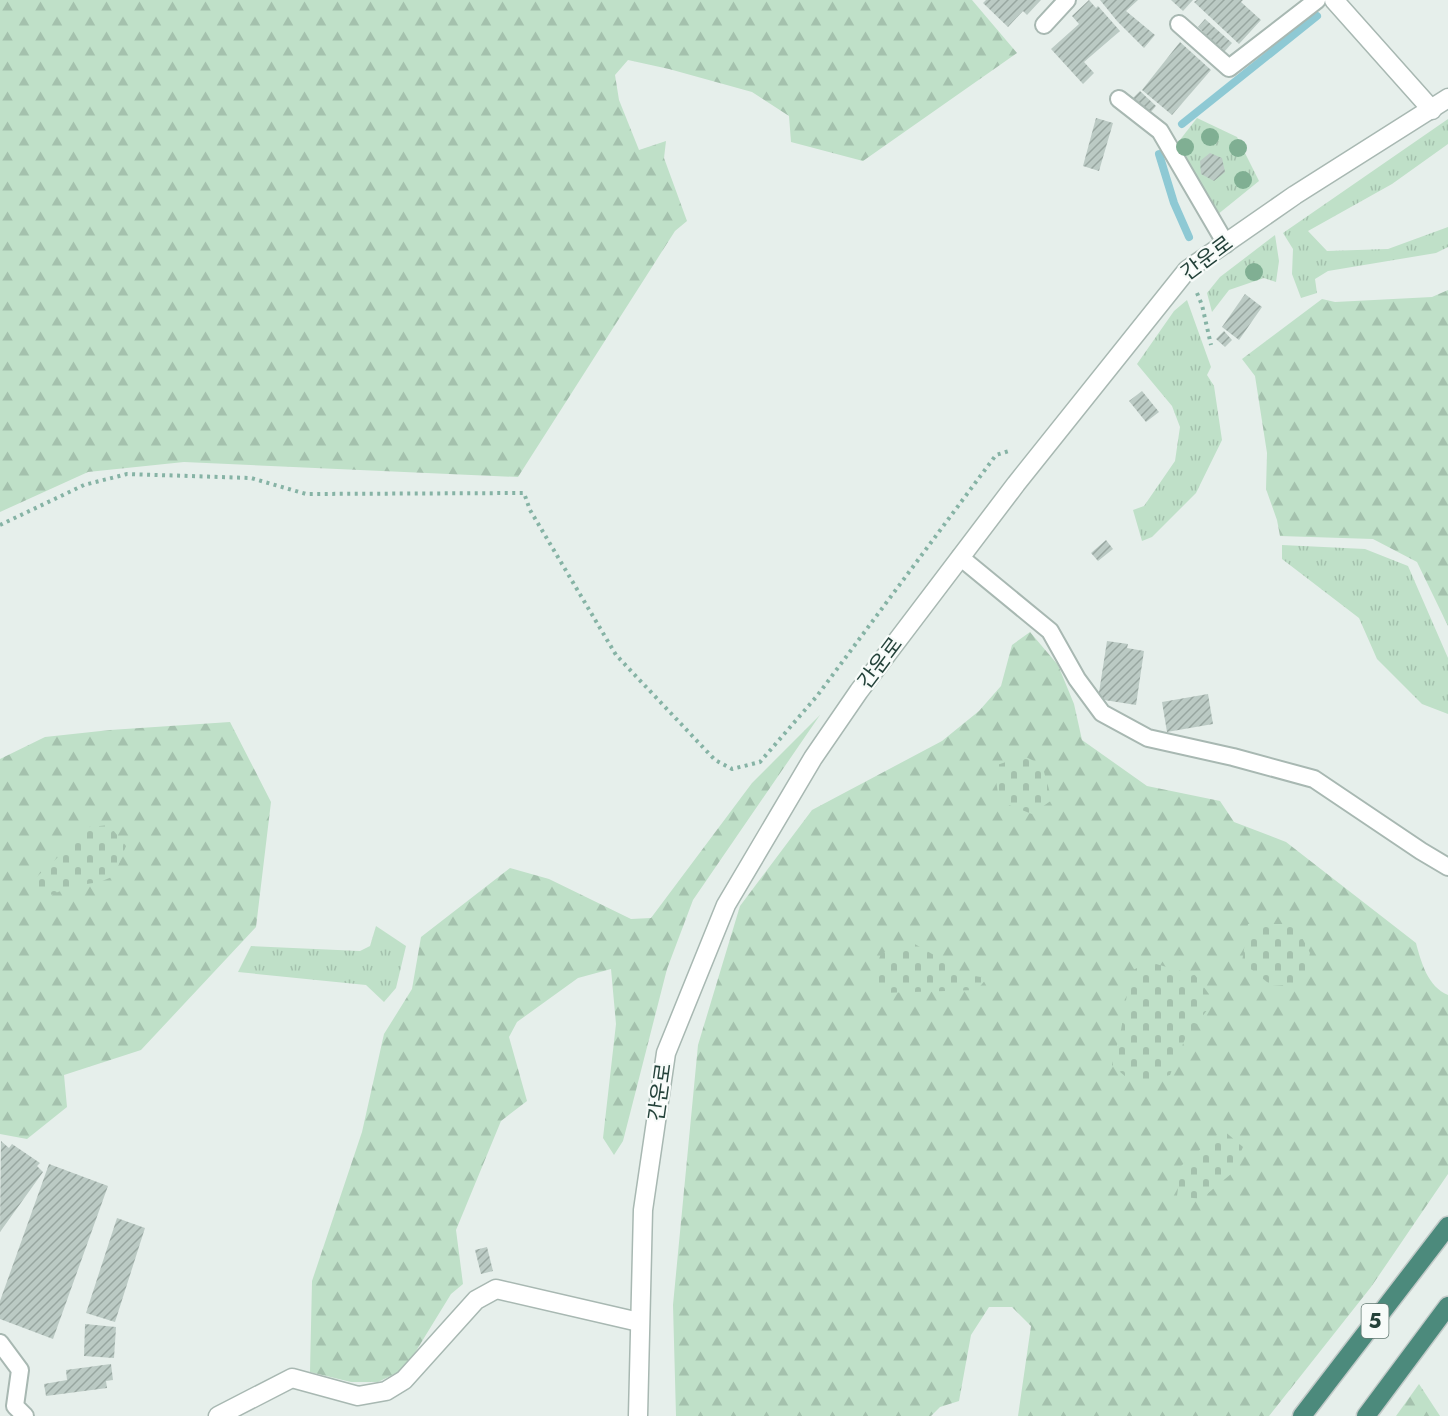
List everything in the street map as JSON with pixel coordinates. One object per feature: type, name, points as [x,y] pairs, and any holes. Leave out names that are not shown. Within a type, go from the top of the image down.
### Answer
[{"type":"highway","name":"5","points":[[1302,1416],[1448,1226]]},
{"type":"highway","points":[[1366,1416],[1448,1306]]},
{"type":"street","points":[[1334,0],[1432,110]]},
{"type":"street","name":"간운로","points":[[638,1416],[643,1210],[666,1053],[726,905],[813,758],[859,691],[960,557],[1050,440],[1187,270],[1295,195],[1448,98]]},
{"type":"street","points":[[218,1416],[292,1378],[358,1396],[386,1392],[404,1380],[476,1300],[496,1289],[639,1323]]},
{"type":"lane","points":[[1044,26],[1067,0]]},
{"type":"lane","points":[[1179,24],[1229,68],[1317,0]]},
{"type":"lane","points":[[1119,99],[1160,131],[1226,244]]},
{"type":"lane","points":[[960,557],[1050,631],[1077,679],[1102,712],[1148,738],[1233,757],[1314,779],[1448,867]]},
{"type":"lane","points":[[0,1342],[20,1370],[15,1406],[25,1416]]},
{"type":"path","points":[[1202,305],[1211,345]]},
{"type":"path","points":[[0,525],[84,484],[127,474],[250,478],[306,494],[524,493],[530,510],[616,655],[715,760],[732,769],[760,762],[818,696],[996,455],[1050,440]]},
{"type":"green space","points":[[0,0],[972,0],[1017,53],[863,161],[791,142],[789,116],[752,92],[628,60],[615,75],[619,100],[639,150],[666,141],[664,158],[687,221],[675,231],[518,477],[184,462],[88,472],[0,512]]},
{"type":"green space","points":[[1197,118],[1237,137],[1259,181],[1217,215],[1176,145]]},
{"type":"green space","points":[[1448,119],[1448,144],[1392,184],[1308,231],[1327,251],[1388,249],[1448,227],[1448,247],[1436,253],[1328,271],[1315,279],[1317,293],[1301,298],[1292,274],[1293,249],[1283,233]]},
{"type":"green space","points":[[1275,235],[1279,261],[1276,282],[1264,278],[1229,290],[1212,312],[1207,293],[1220,277]]},
{"type":"green space","points":[[1448,290],[1448,626],[1417,562],[1373,539],[1280,536],[1266,489],[1267,453],[1255,376],[1242,359],[1322,299],[1335,302],[1432,297]]},
{"type":"green space","points":[[1187,300],[1211,367],[1207,375],[1214,386],[1222,440],[1196,493],[1152,537],[1142,541],[1133,510],[1144,506],[1175,461],[1180,427],[1172,406],[1137,364],[1174,311]]},
{"type":"green space","points":[[1282,545],[1365,549],[1408,566],[1448,658],[1448,714],[1422,704],[1377,659],[1359,618],[1282,559]]},
{"type":"green space","points":[[1030,632],[1058,665],[1074,704],[1082,740],[1147,786],[1220,801],[1234,822],[1286,842],[1416,943],[1430,980],[1448,995],[1448,1174],[1371,1287],[1269,1416],[1018,1416],[1031,1326],[1012,1307],[989,1307],[971,1335],[959,1401],[940,1407],[931,1416],[676,1416],[673,1305],[698,1045],[740,906],[812,810],[942,741],[979,711],[1001,686],[1012,645]]},
{"type":"green space","points":[[820,715],[693,900],[667,969],[623,1141],[614,1155],[603,1138],[616,1024],[611,969],[578,978],[517,1022],[509,1037],[527,1101],[501,1121],[456,1230],[463,1284],[451,1294],[405,1369],[378,1382],[351,1382],[310,1372],[312,1281],[362,1132],[384,1034],[412,989],[421,937],[510,868],[549,879],[631,919],[651,918],[752,783]]},
{"type":"green space","points":[[230,722],[271,802],[256,927],[141,1050],[64,1075],[67,1107],[27,1139],[0,1134],[0,759],[45,737]]},
{"type":"green space","points":[[1024,756],[1042,765],[1052,800],[1032,814],[999,801],[994,766]]},
{"type":"green space","points":[[109,825],[126,846],[114,876],[100,882],[73,886],[38,900],[29,884],[70,846],[81,828]]},
{"type":"green space","points":[[1248,924],[1295,924],[1310,953],[1303,983],[1272,986],[1242,962]]},
{"type":"green space","points":[[376,926],[406,946],[396,988],[384,1002],[366,985],[238,972],[251,946],[360,951],[370,946]]},
{"type":"green space","points":[[913,943],[939,958],[956,973],[987,978],[977,990],[880,993],[872,982],[881,953]]},
{"type":"green space","points":[[1149,962],[1195,975],[1214,1001],[1185,1039],[1170,1075],[1133,1083],[1112,1065],[1121,1030],[1131,971]]},
{"type":"green space","points":[[1223,1130],[1243,1147],[1231,1174],[1201,1199],[1177,1196],[1181,1166]]},
{"type":"green space","points":[[1419,1384],[1440,1416],[1396,1416]]},
{"type":"building","points":[[986,0],[1041,0],[1027,15],[1023,11],[1008,27],[983,3]]},
{"type":"building","points":[[1089,0],[1096,8],[1098,6],[1120,31],[1084,62],[1094,73],[1083,84],[1051,49],[1079,24],[1072,16]]},
{"type":"building","points":[[1100,0],[1138,0],[1126,11],[1155,35],[1144,48]]},
{"type":"building","points":[[1171,0],[1193,0],[1183,11]]},
{"type":"building","points":[[1197,0],[1243,0],[1241,2],[1261,20],[1239,44],[1194,2]]},
{"type":"building","points":[[1205,19],[1232,43],[1224,52],[1198,27]]},
{"type":"building","points":[[1180,42],[1211,70],[1172,115],[1142,90]]},
{"type":"building","points":[[1140,91],[1156,106],[1150,113],[1133,98]]},
{"type":"building","points":[[1096,118],[1113,123],[1099,171],[1083,166]]},
{"type":"building","points":[[1210,153],[1222,158],[1225,172],[1214,181],[1201,174],[1200,161]]},
{"type":"building","points":[[1245,294],[1262,307],[1239,340],[1222,327]]},
{"type":"building","points":[[1224,331],[1232,340],[1225,347],[1216,339]]},
{"type":"building","points":[[1142,391],[1159,412],[1146,422],[1129,401]]},
{"type":"building","points":[[1106,540],[1113,549],[1098,561],[1091,553]]},
{"type":"building","points":[[1107,641],[1128,644],[1127,648],[1144,651],[1136,705],[1098,699]]},
{"type":"building","points":[[1208,694],[1213,724],[1167,732],[1162,702]]},
{"type":"building","points":[[1,1141],[9,1148],[12,1144],[40,1163],[37,1166],[43,1172],[0,1232]]},
{"type":"building","points":[[49,1164],[108,1186],[53,1339],[0,1319],[0,1301]]},
{"type":"building","points":[[117,1218],[145,1228],[115,1322],[86,1313]]},
{"type":"building","points":[[487,1247],[493,1271],[481,1274],[475,1250]]},
{"type":"building","points":[[85,1324],[116,1327],[114,1358],[84,1356]]},
{"type":"building","points":[[111,1364],[113,1380],[106,1381],[107,1388],[46,1396],[44,1384],[67,1380],[66,1370]]},
{"type":"waterway","points":[[1182,124],[1317,16]]},
{"type":"waterway","points":[[1159,154],[1174,203],[1189,237]]}]
